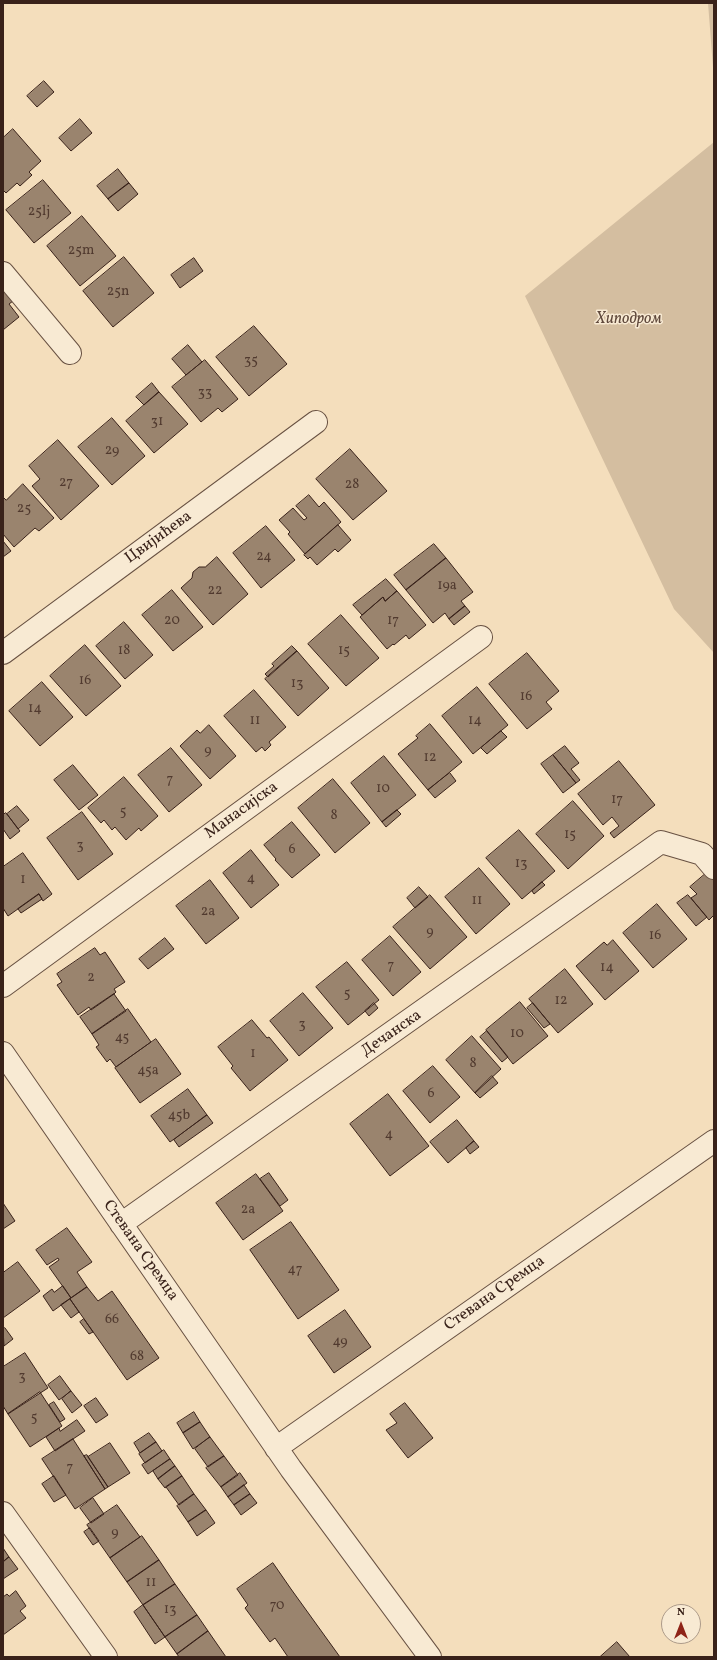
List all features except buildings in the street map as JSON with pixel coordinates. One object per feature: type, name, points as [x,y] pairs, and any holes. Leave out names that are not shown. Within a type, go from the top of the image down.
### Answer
[{"type":"street","points":[[3,273],[70,353]]},
{"type":"street","name":"Цвијићева","points":[[3,653],[316,422]]},
{"type":"street","name":"Манасијска","points":[[3,986],[481,637]]},
{"type":"street","name":"Дечанска","points":[[121,1224],[661,842],[702,854],[714,868]]},
{"type":"street","name":"Стевана Сремца","points":[[3,1053],[276,1448],[430,1657]]},
{"type":"street","name":"Стевана Сремца","points":[[276,1448],[714,1141]]},
{"type":"street","points":[[3,1513],[104,1656]]},
{"type":"green space","points":[[708,3],[714,3],[714,80]]},
{"type":"green space","name":"Хиподром","points":[[714,142],[714,653],[674,609],[525,296]]}]
